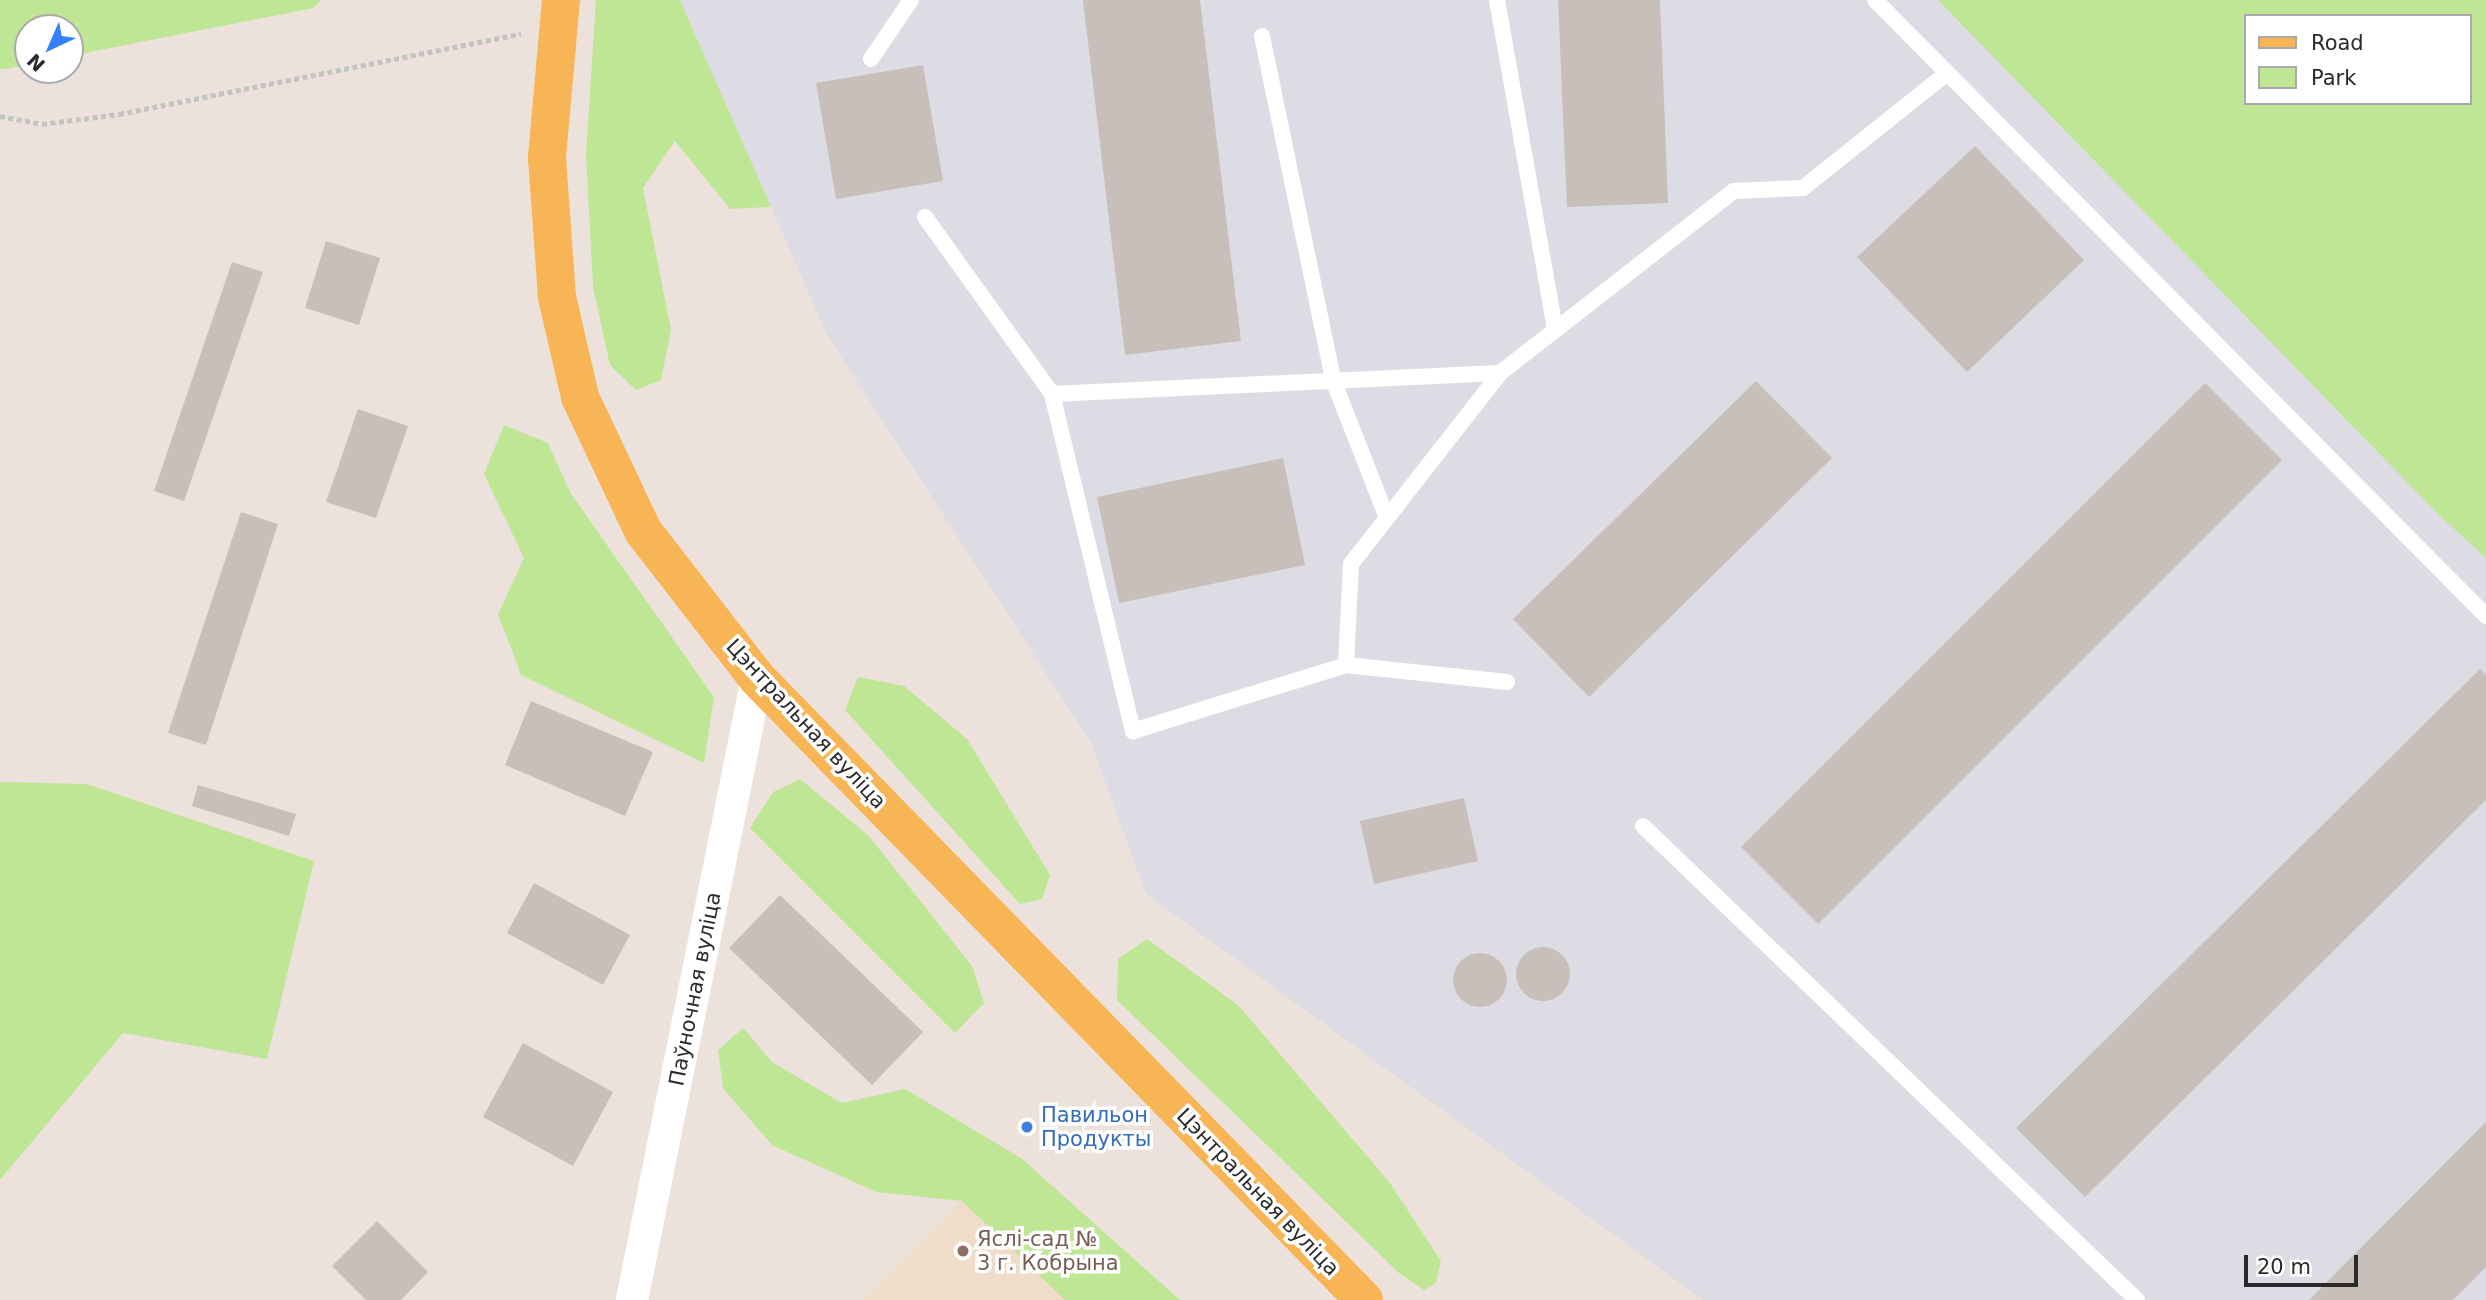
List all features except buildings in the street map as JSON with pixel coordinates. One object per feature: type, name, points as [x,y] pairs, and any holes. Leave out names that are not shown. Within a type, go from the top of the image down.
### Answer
[{"type":"main road","name":"Цэнтральная вуліца","points":[[560,13],[547,158],[557,297],[580,397],[643,531],[757,678],[1364,1300]]},
{"type":"street","name":"Паўночная вуліца","points":[[632,1300],[757,678]]},
{"type":"lane","points":[[871,59],[911,0]]},
{"type":"lane","points":[[1497,0],[1555,329]]},
{"type":"lane","points":[[1875,0],[2486,616]]},
{"type":"lane","points":[[1262,36],[1333,380],[1387,518]]},
{"type":"lane","points":[[1346,665],[1351,564],[1500,373],[1734,191],[1803,188],[1947,73]]},
{"type":"lane","points":[[925,217],[1052,394],[1133,731],[1346,665],[1507,682]]},
{"type":"lane","points":[[1052,394],[1500,373]]},
{"type":"lane","points":[[1643,826],[2137,1300]]},
{"type":"path","points":[[0,116],[42,124],[119,114],[439,53],[560,13]]},
{"type":"shaded area","points":[[680,0],[2486,0],[2486,1300],[1703,1300],[1146,894],[1091,743],[827,335]]},
{"type":"shaded area","name":"Яслі-сад № 3 г. Кобрына","points":[[962,1201],[1065,1300],[863,1300]]},
{"type":"green space","points":[[0,0],[321,0],[313,8],[84,53],[84,14],[14,14],[14,67],[0,69]]},
{"type":"green space","points":[[596,0],[680,0],[771,207],[730,209],[675,141],[643,188],[671,330],[661,380],[636,390],[610,365],[593,287],[586,154]]},
{"type":"green space","points":[[1938,0],[2486,0],[2486,558],[2440,516]]},
{"type":"green space","points":[[504,425],[548,443],[571,494],[714,697],[704,763],[521,675],[498,614],[524,558],[484,474]]},
{"type":"green space","points":[[858,677],[904,686],[967,739],[1050,875],[1042,899],[1020,904],[845,710]]},
{"type":"green space","points":[[800,779],[868,835],[972,966],[984,1003],[955,1033],[750,828],[773,792]]},
{"type":"green space","points":[[0,782],[87,784],[314,861],[267,1059],[123,1033],[0,1180]]},
{"type":"green space","points":[[1147,939],[1238,1005],[1390,1183],[1441,1261],[1436,1283],[1424,1290],[1399,1273],[1117,1000],[1118,959]]},
{"type":"green space","points":[[743,1028],[772,1062],[842,1103],[905,1089],[1021,1158],[1180,1300],[1065,1300],[962,1201],[876,1192],[772,1145],[723,1088],[718,1050]]},
{"type":"place","name":"Павильон Продукты","points":[[1027,1127]]},
{"type":"place","name":"Яслі-сад № 3 г. Кобрына","points":[[963,1251]]}]
